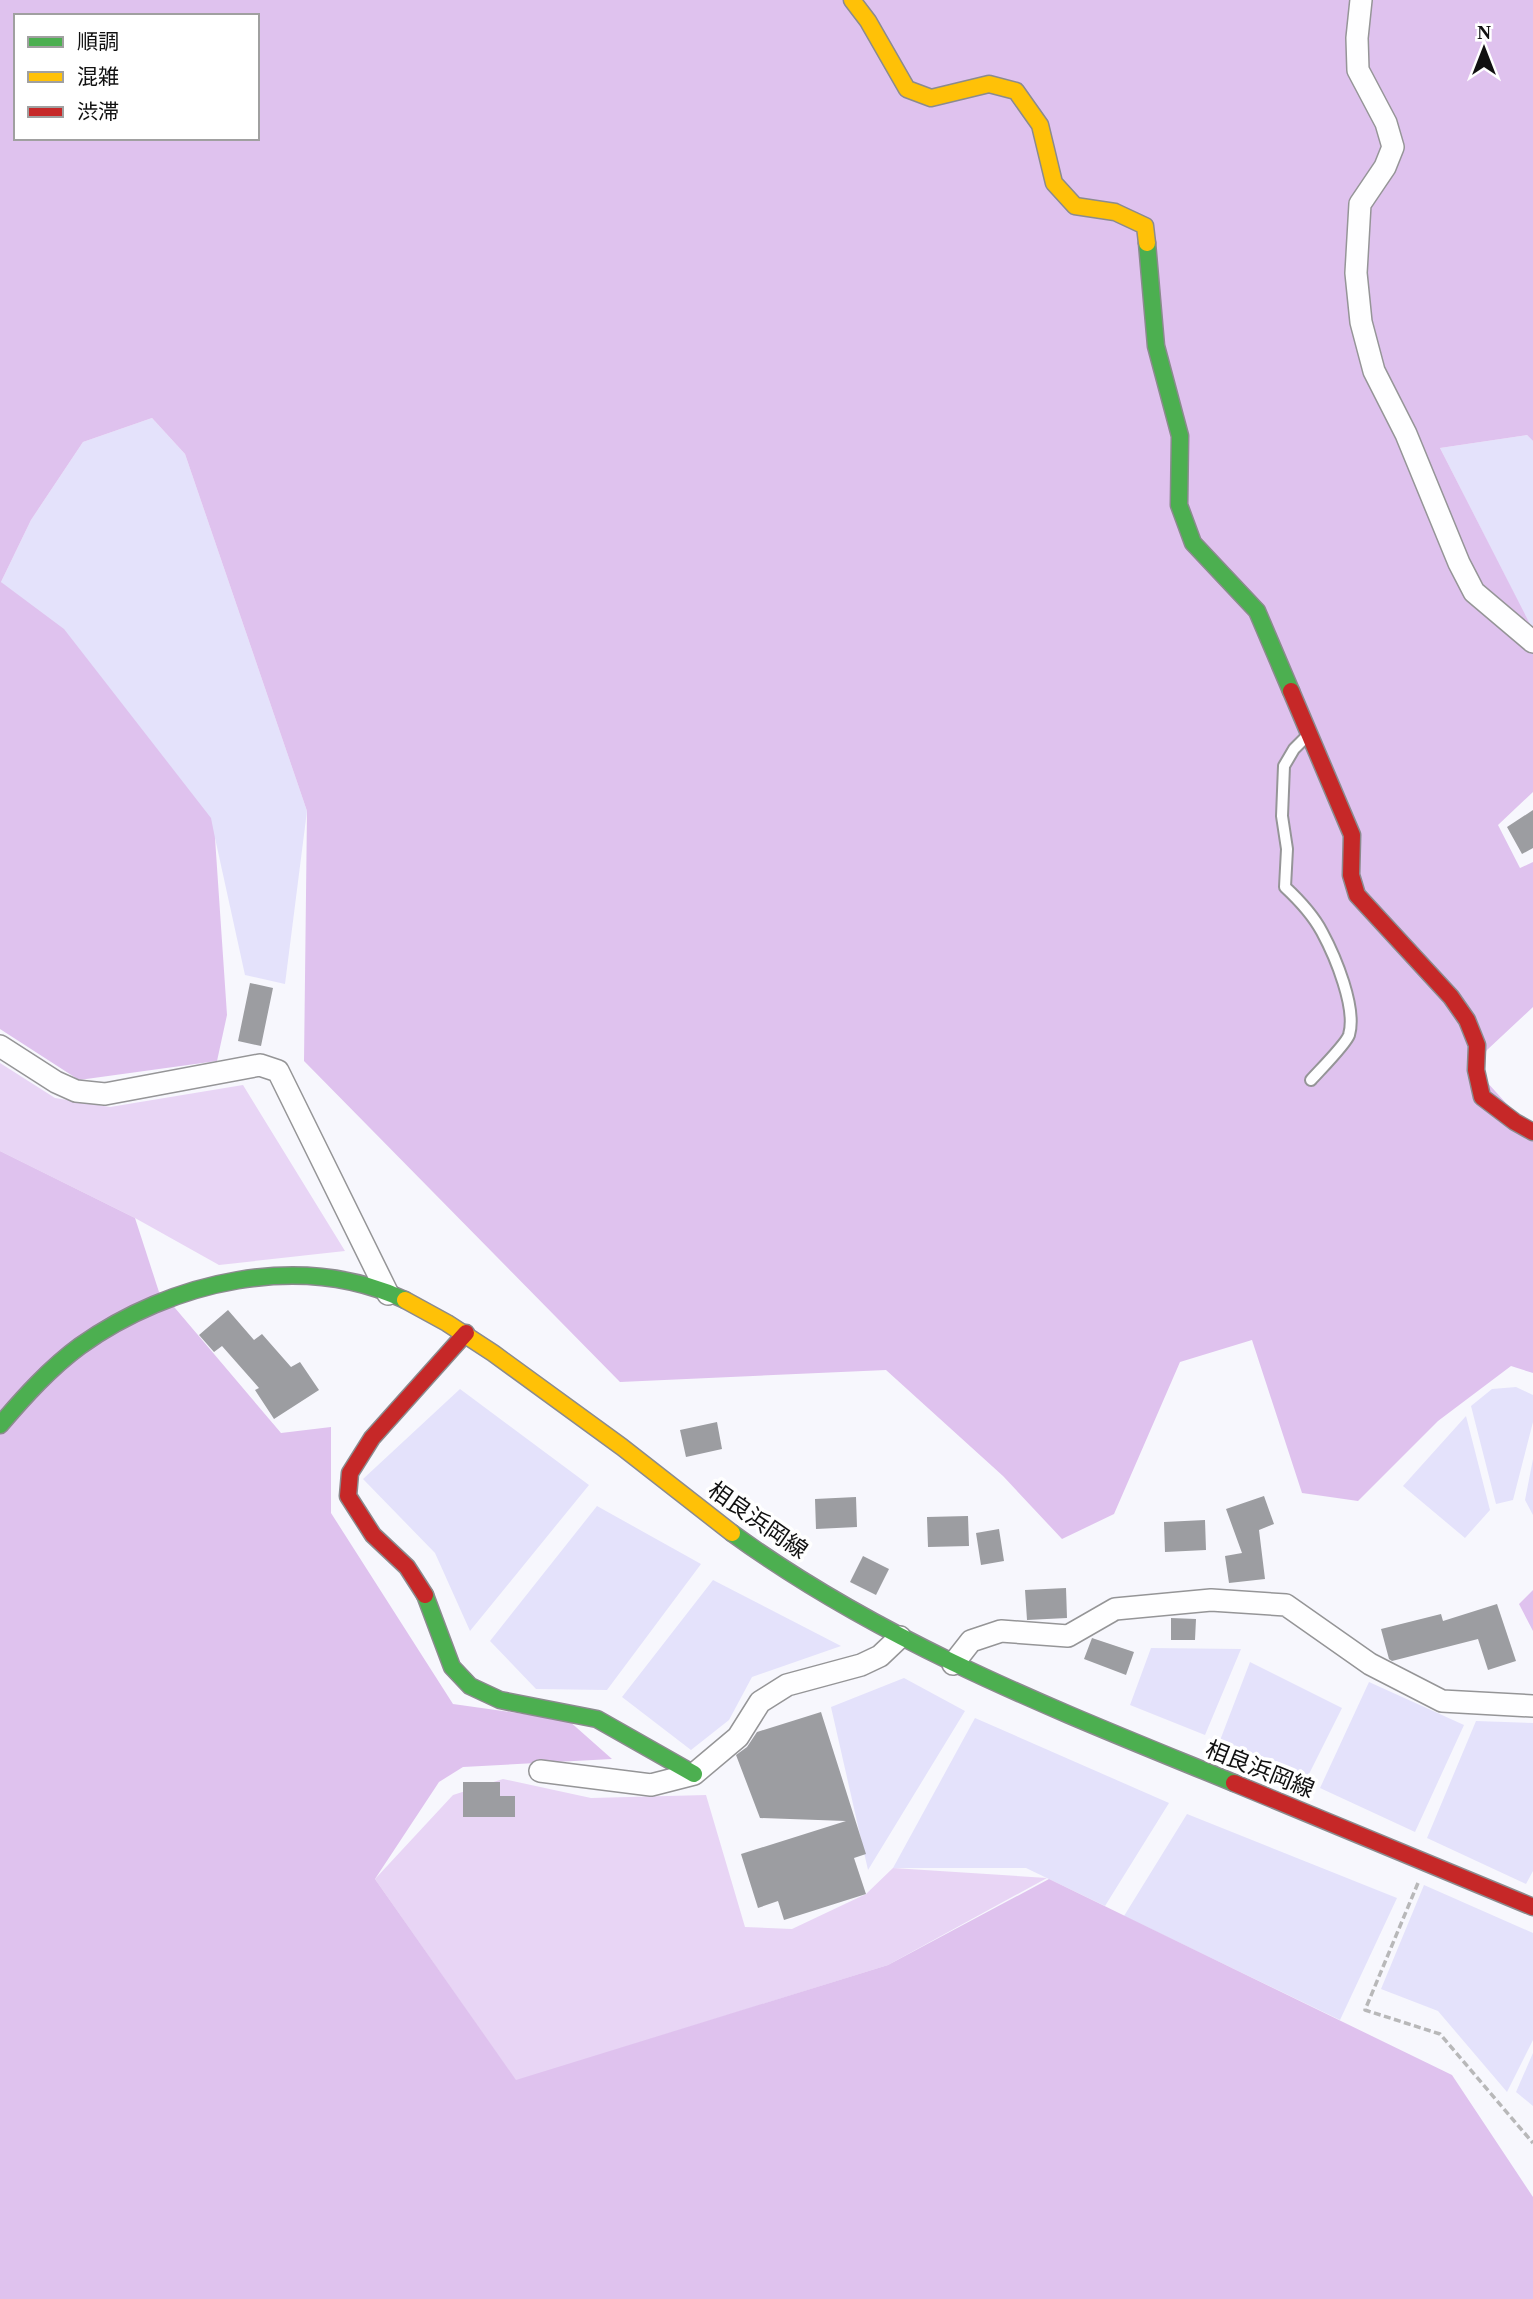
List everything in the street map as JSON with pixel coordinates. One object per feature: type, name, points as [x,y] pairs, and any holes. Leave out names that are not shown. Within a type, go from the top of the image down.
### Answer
[{"type":"street","points":[[852,0],[869,22],[906,89],[931,99],[989,84],[1016,91],[1040,125],[1054,183],[1075,206],[1115,212],[1146,226],[1156,346],[1181,436],[1178,505],[1193,542],[1257,611],[1352,835],[1350,875],[1357,895],[1451,997],[1468,1020],[1477,1045],[1476,1070],[1482,1097],[1533,1132]]},
{"type":"street","points":[[1362,0],[1357,38],[1358,69],[1386,123],[1393,146],[1385,167],[1360,204],[1356,273],[1361,322],[1374,371],[1406,434],[1459,563],[1474,592],[1533,642]]},
{"type":"street","points":[[0,1046],[56,1082],[76,1091],[105,1094],[260,1065],[278,1071],[388,1294]]},
{"type":"street","name":"相良浜岡線","points":[[0,1426],[29,1393],[82,1345],[127,1318],[167,1299],[214,1284],[250,1279],[314,1276],[350,1281],[415,1305],[467,1333],[741,1540],[900,1637],[954,1664],[1096,1726],[1533,1908]]},
{"type":"street","points":[[467,1333],[372,1438],[350,1473],[348,1496],[373,1535],[407,1567],[423,1590],[452,1667],[470,1686],[499,1700],[597,1719],[694,1774]]},
{"type":"street","points":[[954,1664],[971,1641],[1001,1630],[1068,1636],[1115,1609],[1211,1600],[1286,1605],[1370,1664],[1443,1701],[1533,1706]]},
{"type":"street","points":[[540,1771],[652,1785],[694,1774],[738,1737],[760,1702],[787,1685],[861,1665],[880,1656],[900,1637]]},
{"type":"lane","points":[[1308,734],[1294,749],[1284,766],[1282,816],[1287,849],[1285,887],[1298,899],[1322,932],[1350,1006],[1349,1037],[1311,1080]]},
{"type":"path","points":[[1427,1862],[1365,2010],[1440,2034],[1533,2143]]},
{"type":"shaded area","points":[[0,0],[1533,0],[1533,441],[1527,435],[1440,448],[1533,630],[1533,792],[1498,825],[1520,868],[1533,862],[1533,1007],[1487,1050],[1476,1070],[1533,1133],[1533,1373],[1511,1366],[1438,1421],[1358,1501],[1302,1493],[1252,1340],[1180,1362],[1114,1514],[1062,1539],[1003,1476],[886,1370],[620,1382],[304,1061],[307,811],[185,454],[152,418],[83,442],[31,520],[1,582],[64,629],[211,818],[215,838],[227,1015],[217,1061],[79,1080],[0,1029]]},
{"type":"shaded area","points":[[152,418],[185,454],[307,811],[285,984],[245,975],[215,838],[1,582],[31,520],[83,442]]},
{"type":"shaded area","points":[[1527,435],[1533,441],[1533,631],[1440,448]]},
{"type":"shaded area","points":[[0,1063],[55,1098],[110,1107],[243,1085],[345,1251],[219,1265],[135,1218],[0,1151]]},
{"type":"shaded area","points":[[0,1151],[135,1218],[159,1292],[281,1433],[331,1427],[331,1513],[453,1704],[568,1720],[612,1759],[463,1767],[439,1782],[375,1879],[516,2080],[888,1965],[1049,1879],[1452,2075],[1533,2197],[1533,2299],[0,2299]]},
{"type":"shaded area","points":[[1516,1387],[1533,1395],[1533,1422],[1513,1500],[1496,1504],[1471,1406],[1492,1389]]},
{"type":"shaded area","points":[[460,1389],[589,1485],[470,1631],[435,1553],[363,1479]]},
{"type":"shaded area","points":[[1466,1416],[1490,1510],[1465,1538],[1403,1486]]},
{"type":"shaded area","points":[[1533,1459],[1533,1515],[1525,1500]]},
{"type":"shaded area","points":[[597,1506],[701,1564],[607,1690],[536,1689],[490,1641]]},
{"type":"shaded area","points":[[713,1580],[841,1646],[752,1677],[729,1720],[691,1750],[622,1697]]},
{"type":"shaded area","points":[[1533,1590],[1533,1631],[1519,1604]]},
{"type":"shaded area","points":[[1151,1648],[1241,1649],[1205,1735],[1130,1705]]},
{"type":"shaded area","points":[[1250,1662],[1342,1708],[1305,1782],[1219,1743]]},
{"type":"shaded area","points":[[904,1678],[965,1711],[868,1870],[831,1707]]},
{"type":"shaded area","points":[[1369,1682],[1464,1725],[1415,1832],[1320,1788]]},
{"type":"shaded area","points":[[975,1718],[1169,1803],[1105,1906],[1026,1868],[893,1868]]},
{"type":"shaded area","points":[[1476,1721],[1533,1723],[1533,1871],[1526,1884],[1427,1838]]},
{"type":"shaded area","points":[[503,1779],[591,1798],[706,1795],[745,1927],[792,1929],[866,1894],[893,1868],[1047,1878],[888,1965],[516,2081],[375,1879],[453,1795]]},
{"type":"shaded area","points":[[1187,1814],[1397,1898],[1340,2020],[1124,1916]]},
{"type":"shaded area","points":[[1424,1885],[1533,1933],[1533,2040],[1507,2092],[1438,2011],[1381,1989]]},
{"type":"shaded area","points":[[1533,2053],[1533,2106],[1516,2092]]},
{"type":"building","points":[[1533,810],[1533,848],[1522,854],[1507,827]]},
{"type":"building","points":[[250,983],[273,988],[261,1046],[238,1041]]},
{"type":"building","points":[[228,1310],[254,1340],[262,1334],[291,1367],[300,1362],[319,1390],[274,1419],[255,1390],[259,1388],[222,1346],[214,1352],[199,1335]]},
{"type":"building","points":[[717,1422],[722,1449],[686,1457],[680,1430]]},
{"type":"building","points":[[1264,1496],[1274,1524],[1259,1530],[1265,1579],[1229,1583],[1225,1556],[1242,1553],[1226,1509]]},
{"type":"building","points":[[856,1497],[857,1527],[816,1529],[815,1499]]},
{"type":"building","points":[[968,1516],[969,1546],[928,1547],[927,1517]]},
{"type":"building","points":[[1205,1520],[1206,1550],[1165,1552],[1164,1522]]},
{"type":"building","points":[[999,1529],[1004,1561],[981,1565],[976,1533]]},
{"type":"building","points":[[863,1556],[889,1569],[876,1595],[850,1582]]},
{"type":"building","points":[[1066,1588],[1067,1618],[1027,1620],[1025,1590]]},
{"type":"building","points":[[1497,1604],[1516,1661],[1488,1670],[1478,1639],[1392,1661],[1389,1659],[1381,1629],[1441,1614],[1443,1621]]},
{"type":"building","points":[[1171,1618],[1196,1619],[1195,1640],[1171,1640]]},
{"type":"building","points":[[1092,1638],[1134,1652],[1126,1675],[1084,1659]]},
{"type":"building","points":[[821,1712],[866,1854],[854,1858],[866,1894],[784,1920],[778,1901],[758,1908],[741,1854],[846,1821],[760,1818],[736,1755],[747,1747],[757,1732]]},
{"type":"building","points":[[463,1782],[500,1782],[500,1796],[515,1796],[515,1817],[463,1817]]},
{"type":"traffic: fast","points":[[1147,243],[1156,346],[1180,436],[1179,505],[1193,543],[1257,611],[1291,691]]},
{"type":"traffic: fast","points":[[0,1425],[48,1373],[80,1346],[116,1323],[195,1290],[238,1280],[280,1276],[323,1277],[365,1285],[405,1300]]},
{"type":"traffic: fast","points":[[732,1533],[791,1573],[912,1642],[1039,1702],[1234,1783]]},
{"type":"traffic: fast","points":[[425,1595],[452,1667],[470,1686],[500,1700],[597,1719],[694,1774]]},
{"type":"traffic: slow","points":[[852,0],[868,21],[907,89],[931,98],[989,84],[1016,91],[1040,125],[1054,183],[1075,206],[1115,212],[1145,226],[1147,243]]},
{"type":"traffic: slow","points":[[405,1300],[493,1353],[622,1447],[732,1533]]},
{"type":"traffic: jam","points":[[1291,691],[1352,835],[1351,875],[1357,895],[1451,997],[1467,1020],[1477,1045],[1476,1070],[1482,1097],[1533,1132]]},
{"type":"traffic: jam","points":[[425,1595],[407,1567],[373,1535],[348,1496],[350,1473],[372,1438],[466,1333]]},
{"type":"traffic: jam","points":[[1234,1783],[1533,1907]]}]
